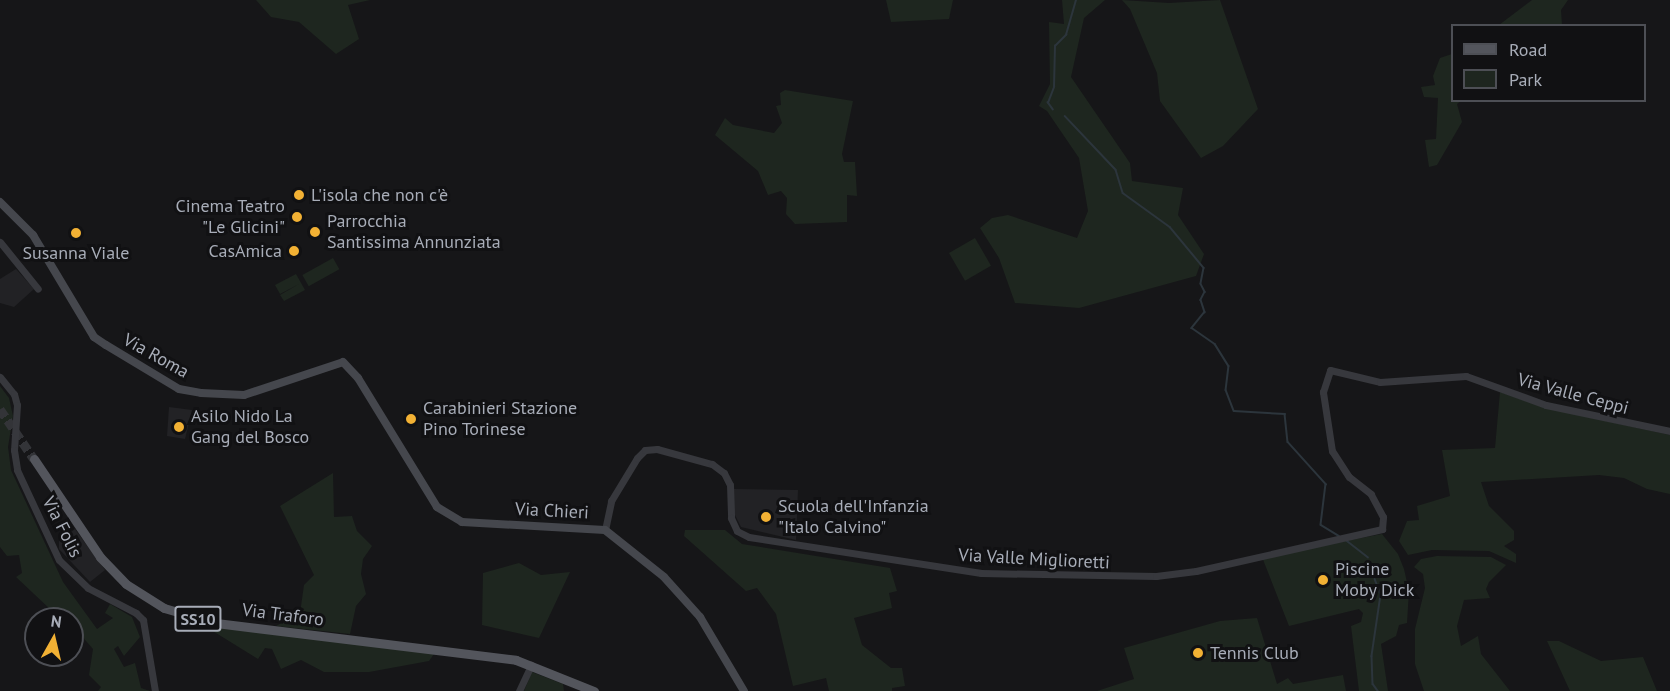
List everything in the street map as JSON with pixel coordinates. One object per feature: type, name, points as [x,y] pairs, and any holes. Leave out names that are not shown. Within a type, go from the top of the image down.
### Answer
[{"type":"main road","name":"Via Roma","points":[[0,202],[52,261],[94,337],[179,389],[244,395],[335,362],[343,362],[358,378]]},
{"type":"main road","name":"Via Chieri","points":[[358,378],[437,507],[462,522],[606,530],[664,577],[700,617],[744,691]]},
{"type":"main road","name":"Via Traforo","points":[[34,459],[100,557],[126,584],[164,608],[216,623],[501,657],[531,665],[594,691]]},
{"type":"street","points":[[0,242],[38,289]]},
{"type":"street","name":"Via Valle Ceppi","points":[[1330,370],[1380,382],[1466,376],[1546,405],[1670,431]]},
{"type":"street","name":"Via Valle Miglioretti","points":[[606,530],[611,501],[637,458],[645,450],[657,448],[712,464],[724,473],[730,485],[731,518],[737,531],[749,537],[934,568],[1043,576],[1156,576],[1196,571],[1382,529],[1384,524],[1371,494],[1349,477],[1332,451],[1323,392],[1330,370]]},
{"type":"street","name":"Via Folis","points":[[0,377],[14,394],[17,405],[14,450],[18,470],[59,560],[88,588],[136,613],[143,620],[155,691]]},
{"type":"street","points":[[519,691],[531,665]]},
{"type":"shaded area","points":[[16,269],[34,289],[14,307],[0,303],[0,279]]},
{"type":"shaded area","name":"Asilo Nido La Gang del Bosco","points":[[169,407],[192,410],[185,439],[167,436]]},
{"type":"shaded area","name":"Scuola dell'Infanzia \"Italo Calvino\"","points":[[734,489],[798,490],[796,540],[741,527],[734,513]]},
{"type":"shaded area","points":[[75,529],[105,570],[90,582],[59,549],[59,541]]},
{"type":"green space","points":[[256,0],[370,0],[348,5],[359,39],[336,54],[299,22],[271,17]]},
{"type":"green space","points":[[886,0],[953,0],[949,19],[891,22]]},
{"type":"green space","points":[[1062,0],[1105,0],[1084,18],[1071,77],[1130,163],[1132,181],[1183,188],[1178,215],[1204,254],[1196,276],[1079,308],[1015,303],[999,258],[980,228],[992,218],[1008,215],[1077,238],[1088,211],[1079,158],[1047,111],[1039,106],[1050,84],[1049,22],[1064,24]]},
{"type":"green space","points":[[1122,0],[1169,3],[1220,0],[1258,109],[1223,146],[1201,158],[1160,101],[1157,73],[1130,9]]},
{"type":"green space","points":[[1532,0],[1568,0],[1561,10],[1562,24],[1500,24]]},
{"type":"green space","points":[[1451,54],[1451,102],[1460,102],[1457,104],[1462,122],[1437,165],[1429,167],[1425,140],[1436,139],[1438,98],[1424,97],[1421,87],[1435,85],[1433,76],[1440,58]]},
{"type":"green space","points":[[785,90],[853,101],[842,154],[844,162],[855,162],[857,196],[847,195],[847,222],[795,224],[786,214],[787,198],[781,191],[768,195],[758,171],[715,135],[725,118],[733,125],[774,133],[782,123],[776,106],[781,105],[780,93]]},
{"type":"green space","points":[[975,238],[991,266],[965,281],[949,253]]},
{"type":"green space","points":[[333,258],[339,269],[309,286],[302,275]]},
{"type":"green space","points":[[296,274],[305,290],[284,301],[280,295],[299,284],[280,294],[275,285]]},
{"type":"green space","points":[[0,386],[9,398],[13,416],[8,447],[11,470],[63,582],[81,607],[48,607],[16,577],[22,573],[19,555],[7,556],[0,547]]},
{"type":"green space","points":[[1500,392],[1546,408],[1670,435],[1670,494],[1647,489],[1624,478],[1599,475],[1481,482],[1489,506],[1514,531],[1514,540],[1504,546],[1516,554],[1516,563],[1489,551],[1432,550],[1408,555],[1399,541],[1407,521],[1419,520],[1417,506],[1450,496],[1442,450],[1495,448]]},
{"type":"green space","points":[[333,473],[334,517],[352,516],[357,531],[372,546],[363,559],[361,574],[366,594],[356,606],[350,634],[276,626],[300,613],[304,585],[314,575],[280,506]]},
{"type":"green space","points":[[685,530],[725,530],[742,544],[890,568],[897,591],[889,593],[892,608],[854,618],[862,645],[891,668],[902,668],[905,686],[892,688],[892,691],[829,691],[826,678],[793,686],[776,614],[757,588],[746,591],[684,536]]},
{"type":"green space","name":"Piscine Moby Dick","points":[[1382,534],[1398,554],[1404,569],[1409,591],[1407,623],[1399,625],[1396,636],[1381,644],[1388,691],[1359,691],[1351,626],[1361,622],[1363,613],[1359,609],[1289,626],[1262,557]]},
{"type":"green space","points":[[1437,556],[1491,557],[1506,565],[1489,582],[1486,589],[1490,598],[1464,600],[1457,626],[1461,646],[1478,636],[1481,654],[1510,691],[1424,691],[1415,664],[1415,629],[1425,588],[1423,574],[1414,567],[1421,559]]},
{"type":"green space","points":[[519,563],[541,575],[570,572],[539,638],[482,625],[483,573]]},
{"type":"green space","points":[[110,604],[132,617],[140,637],[124,656],[118,646],[114,649],[124,667],[135,663],[141,688],[150,691],[98,691],[101,687],[89,675],[93,649],[84,639],[84,611],[97,629],[113,618],[105,613]]},
{"type":"green space","name":"Tennis Club","points":[[1257,618],[1277,684],[1288,678],[1293,684],[1343,675],[1346,691],[1097,691],[1134,679],[1124,648],[1220,621]]},
{"type":"green space","points":[[203,625],[434,654],[429,661],[369,672],[324,672],[301,660],[281,669],[272,649],[265,648],[258,659]]},
{"type":"green space","points":[[1547,641],[1559,641],[1601,661],[1643,657],[1657,691],[1570,691]]},
{"type":"green space","points":[[532,672],[563,684],[564,691],[524,691]]},
{"type":"waterway","points":[[1053,110],[1048,103],[1054,87],[1055,46],[1066,35],[1076,0]]},
{"type":"waterway","points":[[1065,116],[1116,170],[1123,193],[1170,227],[1204,268],[1201,284],[1205,292],[1201,300],[1205,312],[1192,328],[1215,344],[1229,366],[1226,390],[1234,411],[1285,414],[1288,442],[1326,484],[1321,525],[1339,536]]},
{"type":"waterway","points":[[1346,540],[1368,557]]},
{"type":"waterway","points":[[1375,579],[1381,595],[1372,656],[1373,684],[1378,691]]},
{"type":"tunnel","points":[[0,409],[34,459]]},
{"type":"place","name":"L'isola che non c'è","points":[[299,195]]},
{"type":"place","name":"Cinema Teatro \"Le Glicini\"","points":[[297,217]]},
{"type":"place","name":"Parrocchia Santissima Annunziata","points":[[315,232]]},
{"type":"place","name":"Susanna Viale","points":[[76,233]]},
{"type":"place","name":"CasAmica","points":[[294,251]]},
{"type":"place","name":"Carabinieri Stazione Pino Torinese","points":[[411,419]]},
{"type":"place","name":"Asilo Nido La Gang del Bosco","points":[[179,427]]},
{"type":"place","name":"Scuola dell'Infanzia \"Italo Calvino\"","points":[[766,517]]},
{"type":"place","name":"Piscine Moby Dick","points":[[1323,580]]},
{"type":"place","name":"Tennis Club","points":[[1198,653]]}]
